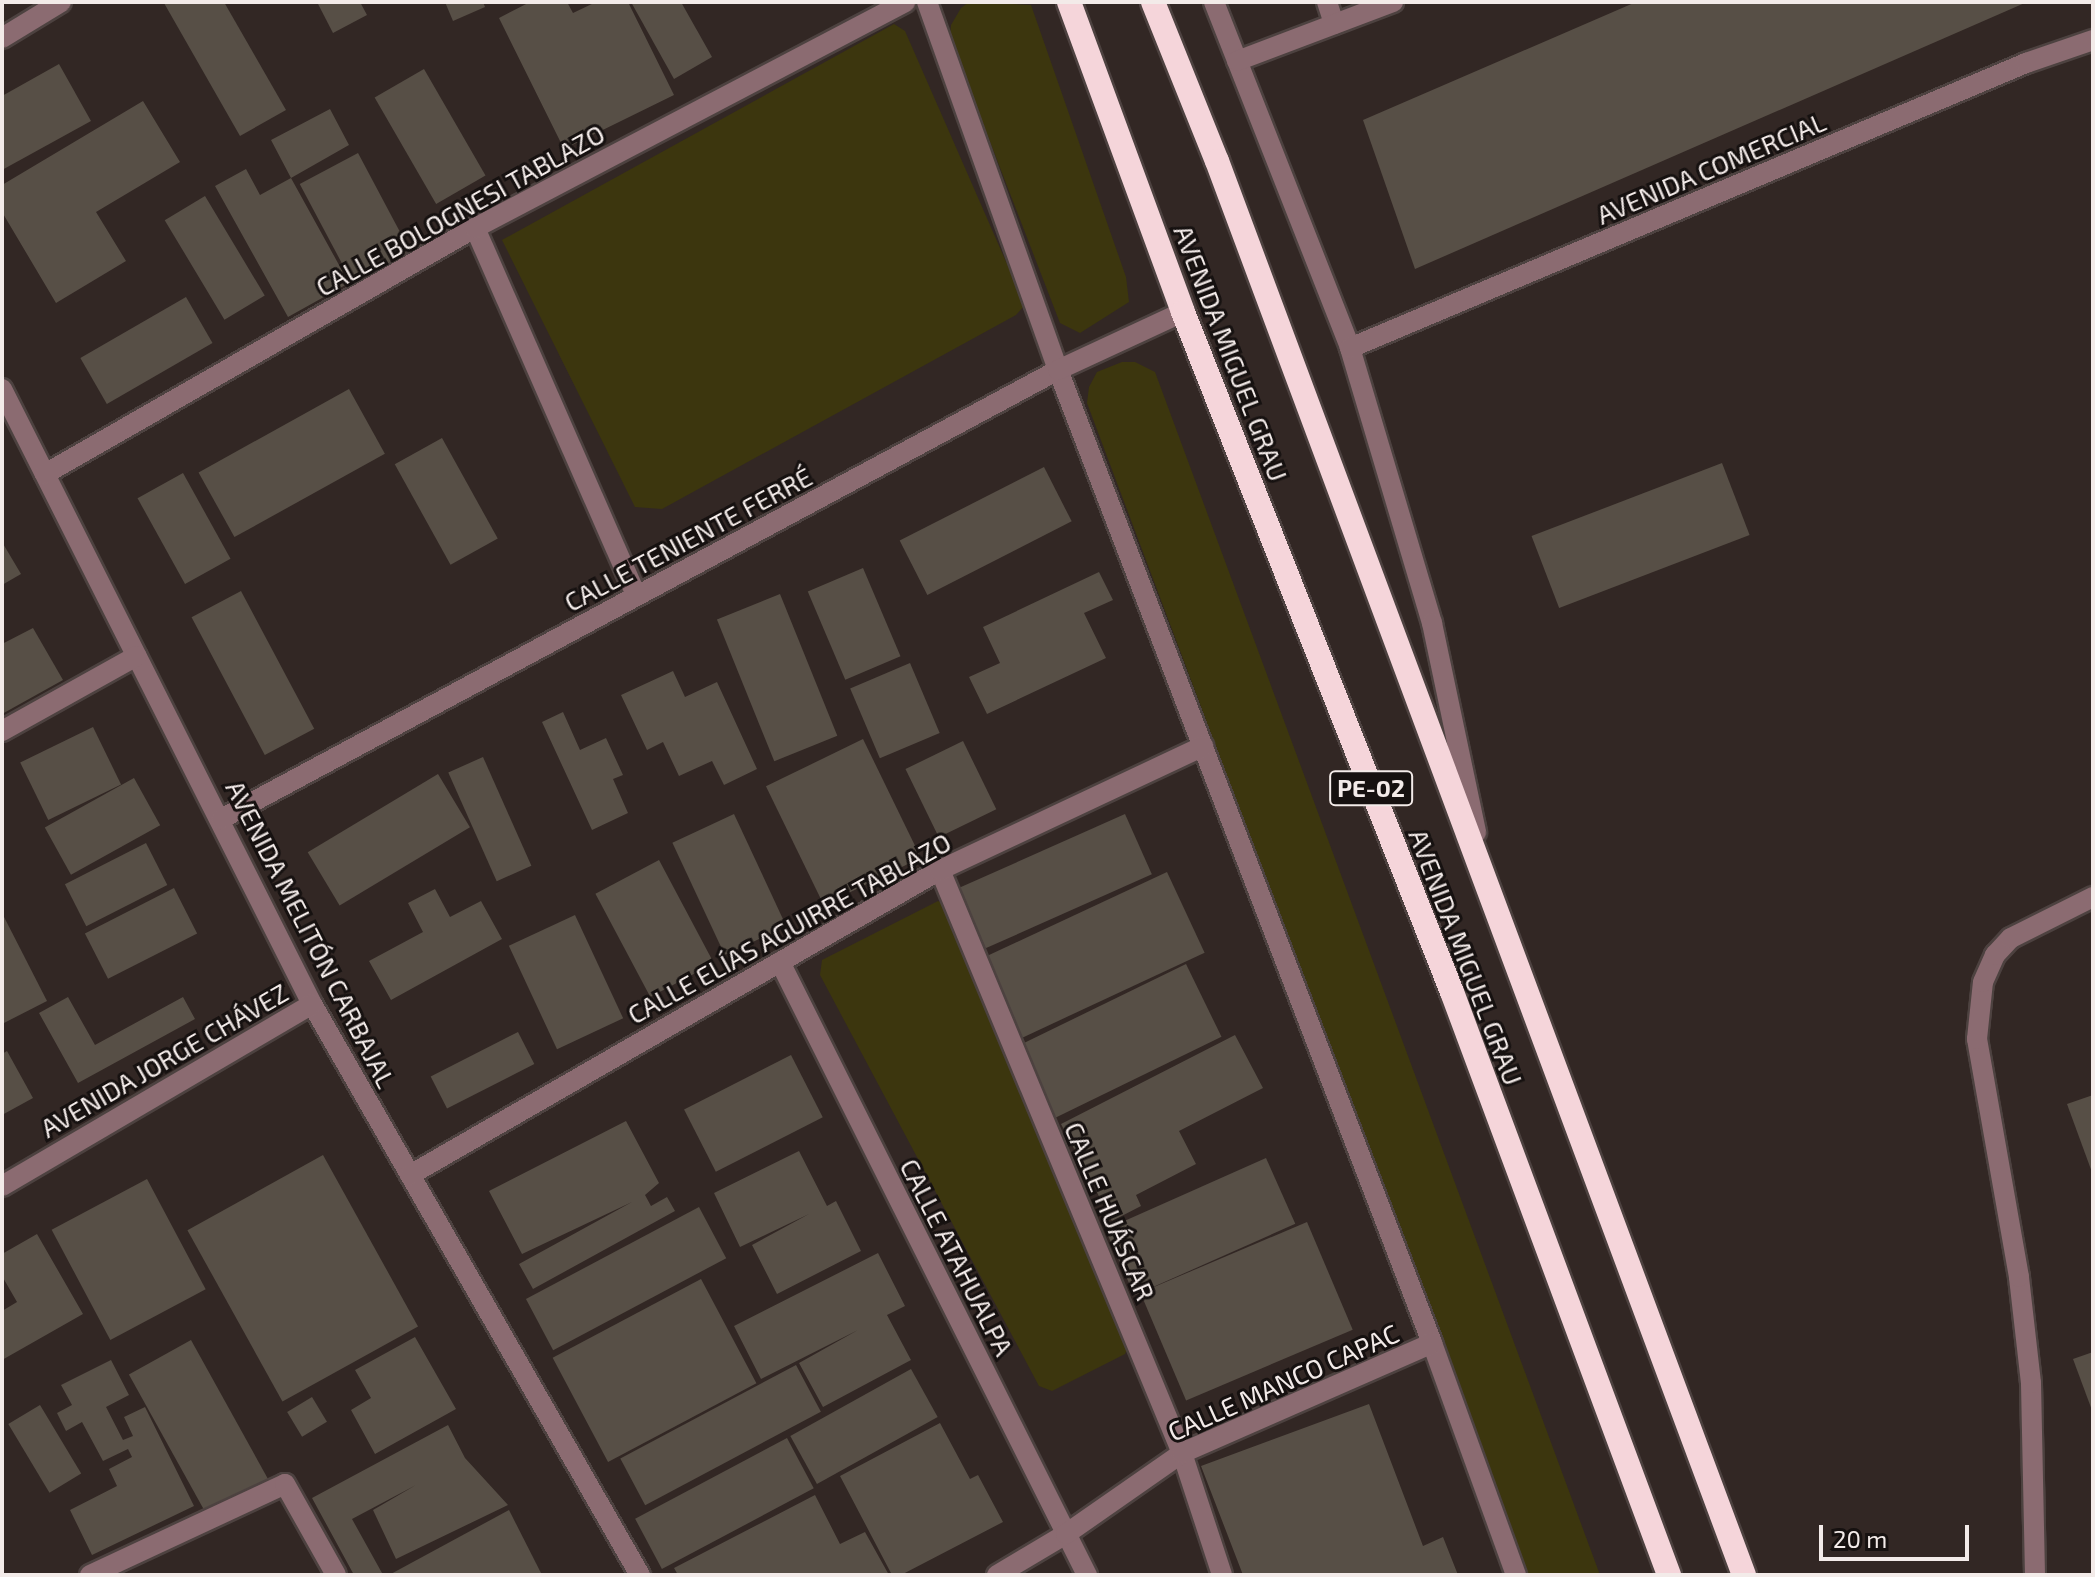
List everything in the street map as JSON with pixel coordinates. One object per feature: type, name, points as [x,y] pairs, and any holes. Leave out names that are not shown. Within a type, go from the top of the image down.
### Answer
[{"type":"highway","name":"AVENIDA MIGUEL GRAU","points":[[1069,2],[1183,312],[1452,992],[1669,1575]]},
{"type":"highway","name":"AVENIDA MIGUEL GRAU","points":[[1153,2],[1217,161],[1744,1575]]},
{"type":"street","points":[[2,38],[61,2]]},
{"type":"street","name":"CALLE BOLOGNESI TABLAZO","points":[[45,474],[475,228],[905,2]]},
{"type":"street","points":[[927,2],[1058,370],[1432,1343],[1516,1575]]},
{"type":"street","name":"AVENIDA MIGUEL GRAU","points":[[1214,2],[1350,348],[1432,623],[1489,893]]},
{"type":"street","points":[[1327,2],[1334,24]]},
{"type":"street","points":[[1237,61],[1393,2]]},
{"type":"street","name":"AVENIDA COMERCIAL","points":[[1350,348],[2026,63],[2093,40]]},
{"type":"street","points":[[475,228],[636,594]]},
{"type":"street","name":"CALLE TENIENTE FERRÉ","points":[[221,819],[1058,370],[1183,312]]},
{"type":"street","name":"AVENIDA MELITÓN CARBAJAL","points":[[2,389],[312,1004],[640,1575]]},
{"type":"street","points":[[2,731],[137,656]]},
{"type":"street","name":"CALLE ELÍAS AGUIRRE TABLAZO","points":[[410,1175],[940,870],[1203,746]]},
{"type":"street","name":"CALLE HUÁSCAR","points":[[940,870],[1182,1453],[1222,1575]]},
{"type":"street","points":[[2035,1575],[2031,1383],[2019,1277],[1977,1039],[1983,982],[1995,955],[2011,938],[2093,897]]},
{"type":"street","name":"CALLE ATAHUALPA","points":[[780,962],[1087,1575]]},
{"type":"street","name":"AVENIDA JORGE CHÁVEZ","points":[[2,1186],[312,1004]]},
{"type":"street","name":"CALLE MANCO CAPAC","points":[[997,1575],[1066,1534],[1182,1453],[1432,1343]]},
{"type":"street","points":[[90,1575],[285,1484],[336,1575]]},
{"type":"shaded area","points":[[969,2],[1031,5],[1126,277],[1129,302],[1080,333],[1060,323],[950,38],[951,25],[961,8]]},
{"type":"shaded area","points":[[894,24],[905,31],[1025,305],[1016,315],[662,509],[635,507],[502,240]]},
{"type":"shaded area","points":[[1122,362],[1135,362],[1155,372],[1600,1575],[1527,1575],[1087,403],[1089,387],[1097,372]]},
{"type":"shaded area","points":[[938,901],[948,906],[1130,1342],[1125,1354],[1052,1391],[1039,1386],[820,975],[822,960]]},
{"type":"building","points":[[224,2],[286,110],[240,136],[164,3]]},
{"type":"building","points":[[317,2],[360,2],[367,15],[333,33]]},
{"type":"building","points":[[445,2],[483,2],[485,7],[453,21]]},
{"type":"building","points":[[530,2],[567,2],[573,13],[596,2],[628,2],[674,95],[564,149],[499,18]]},
{"type":"building","points":[[631,2],[681,2],[712,57],[674,79]]},
{"type":"building","points":[[1636,2],[2027,2],[1415,269],[1363,120]]},
{"type":"building","points":[[59,64],[91,121],[2,170],[2,96]]},
{"type":"building","points":[[424,69],[486,176],[436,204],[375,98]]},
{"type":"building","points":[[143,101],[180,162],[96,212],[126,261],[56,303],[2,212],[2,185]]},
{"type":"building","points":[[330,109],[349,145],[291,178],[271,140]]},
{"type":"building","points":[[358,153],[414,258],[356,289],[300,184]]},
{"type":"building","points":[[246,169],[260,195],[291,178],[349,283],[288,317],[215,186]]},
{"type":"building","points":[[205,196],[265,295],[224,320],[165,220]]},
{"type":"building","points":[[186,297],[213,343],[107,404],[80,358]]},
{"type":"building","points":[[349,389],[385,454],[234,537],[199,472]]},
{"type":"building","points":[[442,438],[498,539],[451,565],[395,464]]},
{"type":"building","points":[[1722,463],[1750,535],[1559,608],[1532,536]]},
{"type":"building","points":[[1044,467],[1072,521],[927,595],[900,541]]},
{"type":"building","points":[[183,473],[231,559],[185,584],[138,498]]},
{"type":"building","points":[[2,542],[21,574],[2,585]]},
{"type":"building","points":[[863,568],[901,656],[845,680],[808,591]]},
{"type":"building","points":[[1099,572],[1113,600],[1084,613],[1106,658],[987,714],[969,677],[1000,663],[983,627]]},
{"type":"building","points":[[241,591],[314,729],[265,755],[192,617]]},
{"type":"building","points":[[780,594],[837,736],[774,761],[717,619]]},
{"type":"building","points":[[33,628],[63,680],[2,714],[2,644]]},
{"type":"building","points":[[910,663],[940,733],[880,758],[850,688]]},
{"type":"building","points":[[673,671],[685,697],[717,682],[757,769],[724,785],[712,761],[679,776],[663,742],[647,750],[621,695]]},
{"type":"building","points":[[563,712],[580,750],[606,738],[623,775],[613,779],[628,813],[592,830],[542,722]]},
{"type":"building","points":[[93,727],[121,785],[48,820],[20,763]]},
{"type":"building","points":[[863,739],[921,858],[824,905],[766,786]]},
{"type":"building","points":[[963,741],[996,809],[939,837],[905,769]]},
{"type":"building","points":[[483,757],[531,866],[497,881],[448,772]]},
{"type":"building","points":[[438,774],[470,827],[340,905],[308,852]]},
{"type":"building","points":[[134,778],[160,825],[71,875],[45,827]]},
{"type":"building","points":[[734,814],[786,926],[725,955],[672,843]]},
{"type":"building","points":[[1125,814],[1152,874],[986,948],[959,888]]},
{"type":"building","points":[[146,843],[167,885],[86,926],[65,884]]},
{"type":"building","points":[[659,860],[714,963],[650,997],[595,894]]},
{"type":"building","points":[[1167,872],[1205,953],[1017,1040],[979,959]]},
{"type":"building","points":[[174,888],[197,933],[108,979],[85,933]]},
{"type":"building","points":[[435,889],[450,917],[481,901],[502,939],[391,1000],[369,961],[423,932],[408,903]]},
{"type":"building","points":[[2,913],[47,1001],[2,1024]]},
{"type":"building","points":[[575,915],[623,1018],[557,1049],[509,946]]},
{"type":"building","points":[[1186,964],[1222,1037],[1054,1118],[1019,1046]]},
{"type":"building","points":[[68,997],[95,1045],[183,997],[195,1019],[78,1083],[39,1013]]},
{"type":"building","points":[[518,1032],[534,1064],[447,1109],[431,1076]]},
{"type":"building","points":[[1235,1035],[1263,1088],[1179,1131],[1196,1164],[1136,1195],[1141,1206],[1112,1221],[1061,1124]]},
{"type":"building","points":[[7,1051],[33,1098],[2,1115],[2,1054]]},
{"type":"building","points":[[791,1055],[823,1117],[716,1172],[684,1109]]},
{"type":"building","points":[[2093,1095],[2093,1175],[2067,1104]]},
{"type":"building","points":[[626,1121],[659,1183],[645,1195],[651,1206],[667,1197],[675,1211],[533,1289],[519,1264],[632,1202],[522,1254],[489,1191]]},
{"type":"building","points":[[799,1151],[827,1206],[836,1201],[861,1251],[777,1294],[752,1245],[809,1214],[740,1247],[714,1193]]},
{"type":"building","points":[[323,1155],[418,1326],[282,1402],[187,1230]]},
{"type":"building","points":[[1266,1158],[1295,1224],[1135,1295],[1105,1230]]},
{"type":"building","points":[[147,1179],[206,1289],[110,1340],[52,1230]]},
{"type":"building","points":[[699,1207],[726,1258],[553,1350],[526,1299]]},
{"type":"building","points":[[1307,1222],[1353,1330],[1186,1400],[1140,1293]]},
{"type":"building","points":[[37,1234],[83,1314],[2,1360],[2,1311],[17,1302],[2,1276],[2,1254]]},
{"type":"building","points":[[878,1253],[905,1306],[887,1315],[911,1360],[823,1407],[799,1363],[858,1330],[761,1379],[734,1326]]},
{"type":"building","points":[[701,1279],[756,1383],[608,1462],[553,1358]]},
{"type":"building","points":[[415,1337],[456,1409],[375,1454],[351,1410],[371,1398],[355,1370]]},
{"type":"building","points":[[191,1340],[270,1482],[207,1516],[129,1374]]},
{"type":"building","points":[[2093,1352],[2093,1413],[2073,1359]]},
{"type":"building","points":[[111,1360],[129,1395],[106,1407],[123,1440],[133,1436],[124,1417],[145,1407],[194,1506],[92,1555],[70,1510],[117,1486],[109,1469],[132,1457],[128,1449],[103,1461],[82,1422],[66,1431],[57,1413],[72,1405],[61,1385]]},
{"type":"building","points":[[796,1365],[821,1412],[645,1505],[620,1458]]},
{"type":"building","points":[[911,1369],[938,1417],[817,1484],[790,1436]]},
{"type":"building","points":[[312,1397],[327,1422],[302,1437],[287,1412]]},
{"type":"building","points":[[1369,1404],[1423,1546],[1443,1537],[1458,1575],[1243,1575],[1201,1466]]},
{"type":"building","points":[[40,1405],[81,1474],[49,1493],[8,1424]]},
{"type":"building","points":[[940,1423],[970,1479],[978,1475],[1003,1522],[901,1575],[892,1575],[840,1476]]},
{"type":"building","points":[[448,1425],[465,1458],[508,1505],[396,1559],[373,1510],[416,1485],[352,1519],[382,1573],[354,1575],[312,1498]]},
{"type":"building","points":[[787,1438],[814,1488],[662,1569],[635,1519]]},
{"type":"building","points":[[815,1495],[840,1544],[865,1532],[889,1575],[678,1575],[674,1568]]},
{"type":"building","points":[[509,1510],[542,1575],[389,1575]]}]
